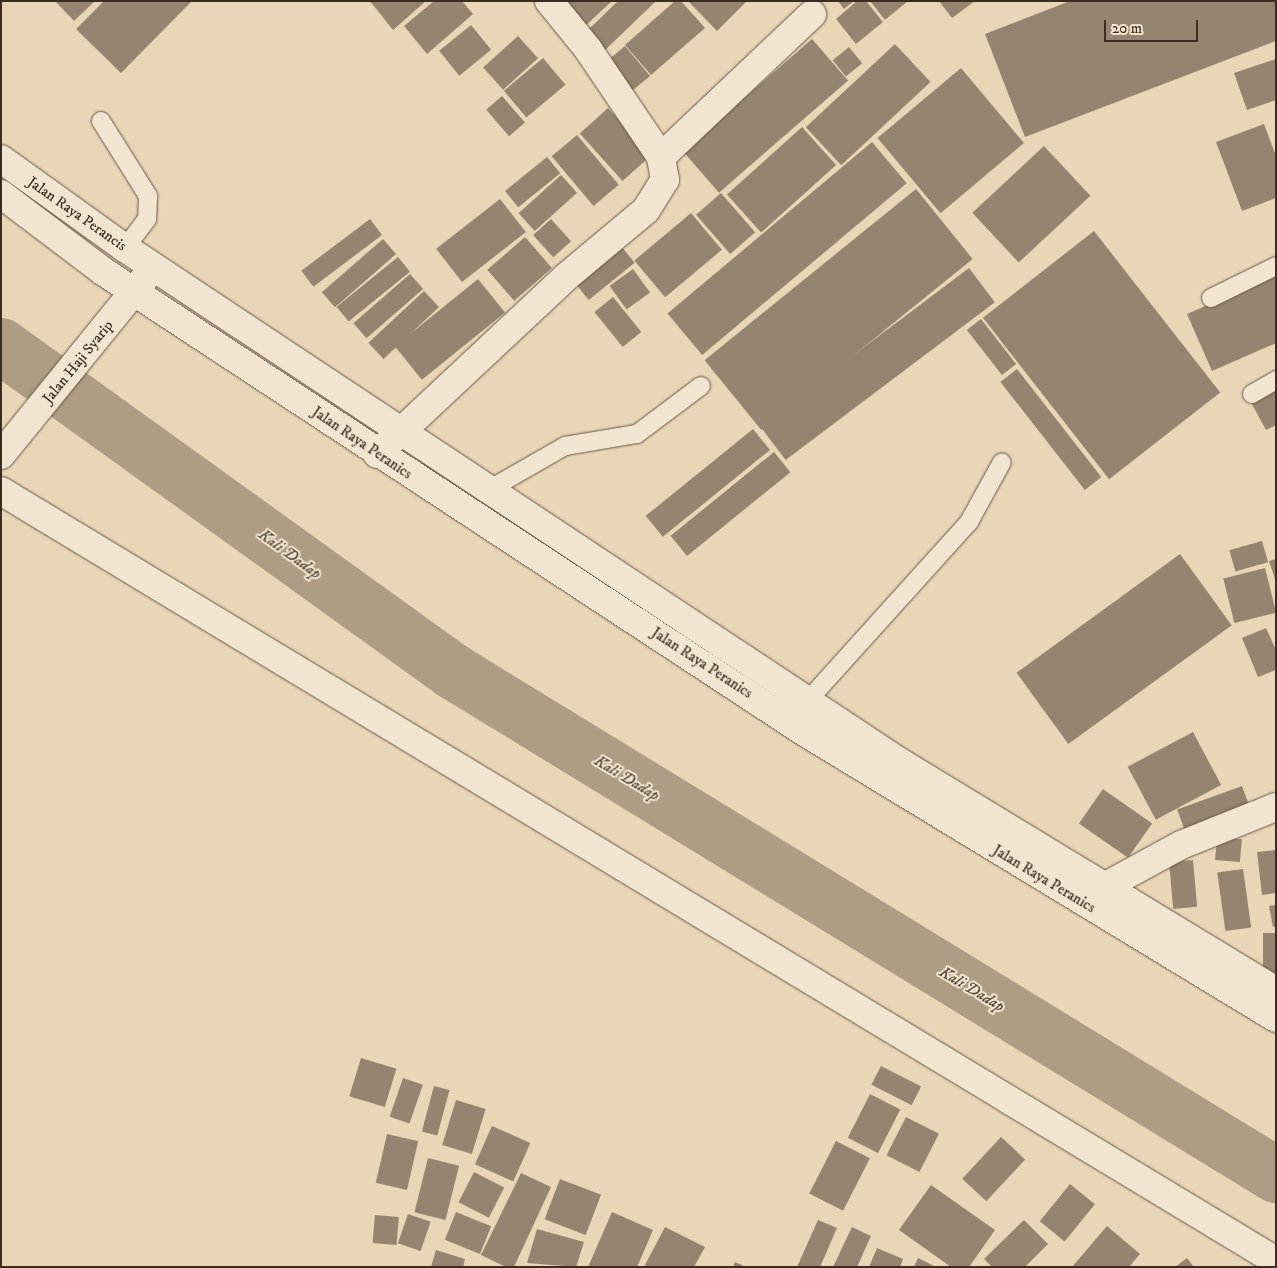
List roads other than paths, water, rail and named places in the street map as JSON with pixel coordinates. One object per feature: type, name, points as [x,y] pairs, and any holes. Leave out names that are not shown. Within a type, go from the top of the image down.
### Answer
[{"type":"street","points":[[377,454],[401,430],[646,210],[665,180],[661,157],[588,49],[549,1]]},
{"type":"street","points":[[661,157],[812,14]]},
{"type":"street","name":"Jalan Raya Perancis","points":[[1,160],[154,267]]},
{"type":"street","name":"Jalan Raya Perancis","points":[[1,194],[104,272],[138,291]]},
{"type":"street","name":"Jalan Raya Peranics","points":[[154,267],[808,699],[1276,1018]]},
{"type":"street","name":"Jalan Haji Syarip","points":[[1,456],[138,291],[154,267]]},
{"type":"street","name":"Jalan Raya Peranics","points":[[138,291],[377,454],[910,800],[1096,895],[1276,991]]},
{"type":"street","points":[[1,491],[1276,1261]]},
{"type":"street","points":[[1096,895],[1181,845],[1276,807]]},
{"type":"lane","points":[[101,121],[148,196],[147,219],[125,248]]},
{"type":"lane","points":[[1210,298],[1276,266]]},
{"type":"lane","points":[[1252,394],[1276,380]]},
{"type":"lane","points":[[490,490],[565,446],[644,431],[701,386]]},
{"type":"lane","points":[[791,722],[808,699],[969,522],[1002,462]]},
{"type":"lane","points":[[1270,1267],[1276,1261]]},
{"type":"waterway","name":"Kali Dadap","points":[[1,346],[454,672],[1276,1175]]}]
